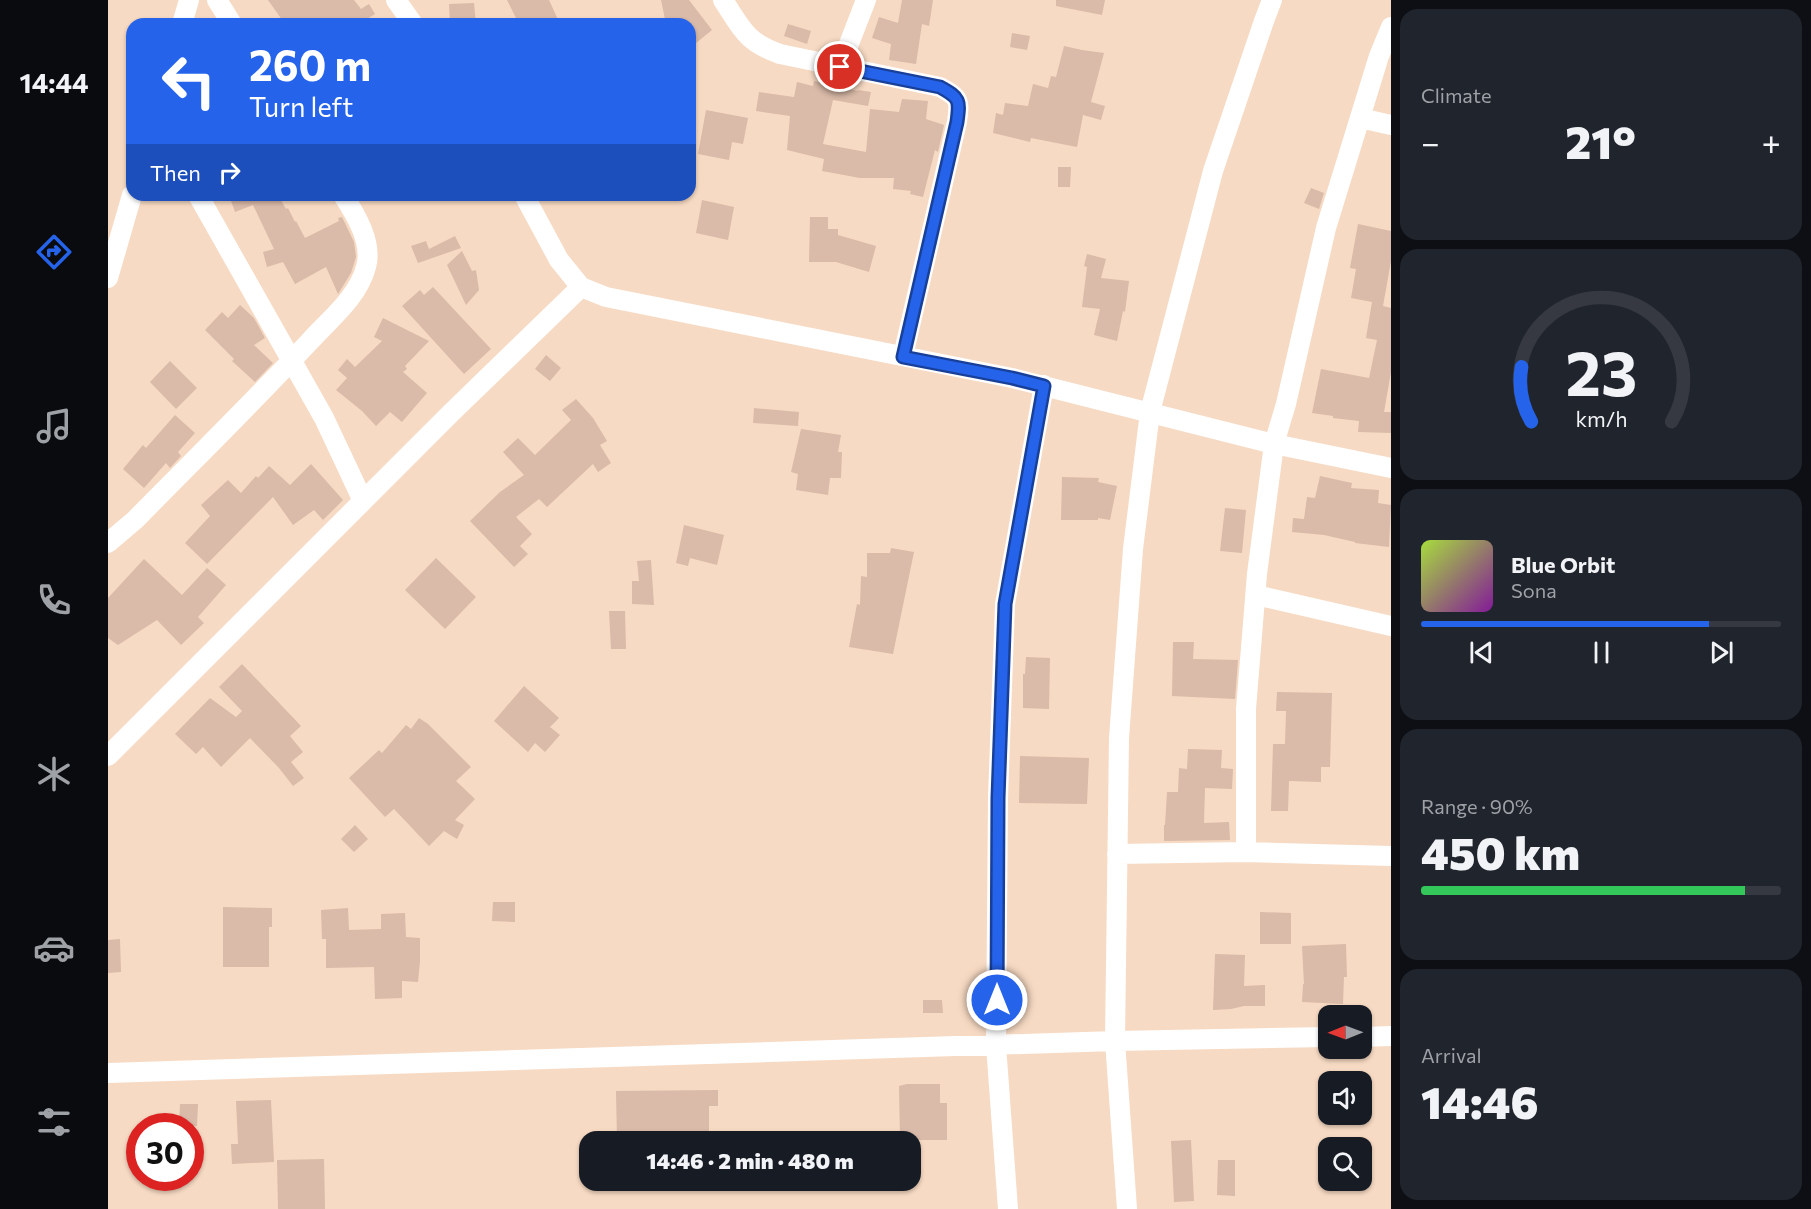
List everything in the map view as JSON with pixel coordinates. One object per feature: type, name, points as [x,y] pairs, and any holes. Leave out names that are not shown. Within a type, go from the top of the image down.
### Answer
[{"type":"street","points":[[184,18],[189,0]]},
{"type":"street","points":[[217,0],[228,18]]},
{"type":"street","points":[[396,0],[408,18]]},
{"type":"street","points":[[723,0],[751,40],[765,49],[940,87],[955,96],[959,107],[957,122],[903,357]]},
{"type":"street","points":[[840,67],[866,0]]},
{"type":"street","points":[[1127,1209],[1115,1041],[1119,738],[1133,549],[1150,412],[1213,171],[1272,0]]},
{"type":"street","points":[[1246,852],[1246,709],[1256,595],[1274,444],[1286,404],[1326,228],[1379,56],[1391,27]]},
{"type":"street","points":[[1360,118],[1391,124]]},
{"type":"street","points":[[108,278],[130,201]]},
{"type":"street","points":[[201,201],[293,360],[324,418],[363,501]]},
{"type":"street","points":[[108,543],[135,520],[293,360],[356,291],[367,266],[366,242],[354,211],[347,201]]},
{"type":"street","points":[[527,201],[559,260],[581,287],[606,297],[1012,378],[1274,444],[1391,468]]},
{"type":"street","points":[[108,756],[581,287]]},
{"type":"street","points":[[1008,1209],[996,1044],[998,798],[1005,604],[1044,386]]},
{"type":"street","points":[[1256,595],[1391,626]]},
{"type":"street","points":[[1118,854],[1246,852],[1391,856]]},
{"type":"street","points":[[1372,1037],[1391,1036]]},
{"type":"street","points":[[108,1073],[996,1044],[1318,1037]]},
{"type":"building","points":[[268,0],[354,0],[361,9],[369,4],[375,14],[369,18],[281,18]]},
{"type":"building","points":[[507,0],[549,0],[557,18],[516,18]]},
{"type":"building","points":[[661,0],[689,0],[712,30],[696,43],[696,18],[665,18]]},
{"type":"building","points":[[902,0],[933,0],[929,26],[922,24],[916,64],[889,60],[891,44],[872,38],[879,17],[898,23]]},
{"type":"building","points":[[1056,0],[1105,0],[1102,15],[1056,6]]},
{"type":"building","points":[[474,3],[475,18],[450,18],[449,4]]},
{"type":"building","points":[[788,24],[811,31],[807,44],[784,36]]},
{"type":"building","points":[[1012,33],[1030,36],[1027,50],[1010,47]]},
{"type":"building","points":[[1064,46],[1104,53],[1091,102],[1105,106],[1101,120],[1083,115],[1077,147],[1031,138],[1030,142],[993,133],[996,113],[1003,115],[1005,103],[1028,106],[1033,84],[1048,88],[1051,76],[1056,77]]},
{"type":"building","points":[[814,81],[871,92],[868,106],[833,100],[823,144],[866,152],[870,109],[899,112],[902,99],[928,101],[926,119],[944,125],[938,152],[935,150],[923,197],[910,194],[911,191],[893,189],[894,178],[860,178],[822,171],[824,159],[787,150],[790,116],[756,111],[759,92],[794,97],[797,82],[813,86]]},
{"type":"building","points":[[706,110],[748,118],[743,144],[732,142],[729,160],[698,154]]},
{"type":"building","points":[[1058,167],[1071,167],[1070,187],[1058,187]]},
{"type":"building","points":[[1311,188],[1324,193],[1319,209],[1304,203]]},
{"type":"building","points":[[702,200],[734,207],[728,240],[696,233]]},
{"type":"building","points":[[231,201],[281,201],[305,238],[339,221],[338,218],[342,217],[354,242],[356,257],[351,273],[338,294],[326,267],[295,284],[283,262],[267,267],[263,252],[274,249],[253,205],[235,212]]},
{"type":"building","points":[[810,217],[828,217],[828,229],[838,229],[838,235],[876,246],[869,272],[836,262],[809,262]]},
{"type":"building","points":[[1358,224],[1391,231],[1391,261],[1383,306],[1391,308],[1391,372],[1384,412],[1391,412],[1391,433],[1358,432],[1359,421],[1312,413],[1321,369],[1369,378],[1377,340],[1366,338],[1372,302],[1351,298],[1356,269],[1350,268]]},
{"type":"building","points":[[455,236],[461,248],[418,263],[411,246],[426,241],[429,249]]},
{"type":"building","points":[[462,251],[472,271],[476,270],[479,290],[466,305],[447,265]]},
{"type":"building","points":[[1087,254],[1106,259],[1101,278],[1129,281],[1125,312],[1123,311],[1117,341],[1094,335],[1100,309],[1082,307],[1087,267],[1084,266]]},
{"type":"building","points":[[433,287],[491,349],[464,374],[402,306],[420,290],[424,295]]},
{"type":"building","points":[[240,305],[254,318],[265,338],[254,345],[273,363],[255,382],[232,361],[234,359],[205,330],[222,312],[228,318]]},
{"type":"building","points":[[383,318],[429,341],[405,366],[407,369],[403,372],[427,393],[402,422],[390,412],[376,426],[336,390],[347,378],[338,370],[347,359],[355,367],[382,341],[374,337]]},
{"type":"building","points":[[546,355],[561,368],[550,381],[535,369]]},
{"type":"building","points":[[170,361],[197,388],[176,409],[150,382]]},
{"type":"building","points":[[576,399],[593,418],[607,441],[600,445],[611,463],[598,472],[593,464],[547,507],[539,499],[516,517],[532,534],[520,546],[528,554],[514,567],[470,521],[500,492],[524,475],[503,452],[518,438],[535,455],[571,420],[562,410]]},
{"type":"building","points":[[754,408],[799,412],[798,426],[753,423]]},
{"type":"building","points":[[175,415],[195,433],[178,452],[181,456],[170,468],[166,463],[144,488],[123,469],[143,445],[146,448]]},
{"type":"building","points":[[801,429],[841,435],[838,452],[842,452],[841,478],[830,478],[828,495],[796,490],[798,474],[791,472]]},
{"type":"building","points":[[311,464],[343,500],[323,520],[314,510],[293,525],[273,497],[207,564],[185,543],[210,516],[201,505],[228,480],[241,493],[256,476],[258,478],[269,466],[290,485]]},
{"type":"building","points":[[1320,476],[1352,483],[1351,488],[1379,490],[1378,503],[1391,505],[1389,547],[1355,543],[1324,535],[1292,532],[1293,518],[1304,519],[1307,497],[1315,498]]},
{"type":"building","points":[[1062,477],[1099,478],[1098,482],[1117,486],[1110,520],[1098,518],[1098,520],[1061,520]]},
{"type":"building","points":[[1225,508],[1246,510],[1242,553],[1220,551]]},
{"type":"building","points":[[684,525],[724,535],[717,565],[690,558],[688,566],[676,563]]},
{"type":"building","points":[[891,548],[914,552],[893,654],[849,647],[857,604],[860,605],[861,576],[867,577],[867,553],[890,553]]},
{"type":"building","points":[[436,558],[476,597],[445,629],[405,590]]},
{"type":"building","points":[[144,559],[182,595],[207,568],[226,585],[198,617],[204,623],[181,645],[157,620],[118,645],[108,638],[108,598]]},
{"type":"building","points":[[651,560],[654,605],[632,604],[632,581],[639,581],[637,561]]},
{"type":"building","points":[[609,611],[625,611],[626,649],[611,649]]},
{"type":"building","points":[[1173,642],[1194,642],[1193,659],[1238,660],[1235,699],[1172,696]]},
{"type":"building","points":[[1026,657],[1050,658],[1049,709],[1023,708],[1023,674],[1025,674]]},
{"type":"building","points":[[242,664],[301,726],[290,736],[303,752],[291,762],[304,778],[293,786],[250,738],[221,767],[203,747],[196,754],[175,734],[210,698],[236,717],[242,711],[219,687]]},
{"type":"building","points":[[524,686],[559,718],[550,727],[560,735],[545,752],[535,743],[528,752],[494,721]]},
{"type":"building","points":[[1277,692],[1332,693],[1330,767],[1321,767],[1321,782],[1289,781],[1288,811],[1271,811],[1273,744],[1285,744],[1286,711],[1276,711]]},
{"type":"building","points":[[419,718],[428,724],[471,767],[456,781],[475,799],[455,820],[464,825],[457,839],[444,831],[429,846],[394,809],[385,817],[349,778],[379,750],[382,753],[406,725],[411,729]]},
{"type":"building","points":[[1188,749],[1222,750],[1221,768],[1233,769],[1232,789],[1205,788],[1204,823],[1229,822],[1230,840],[1164,841],[1167,792],[1178,792],[1179,768],[1187,769]]},
{"type":"building","points":[[1020,756],[1089,758],[1087,804],[1019,803]]},
{"type":"building","points":[[355,825],[368,839],[354,852],[341,839]]},
{"type":"building","points":[[493,902],[515,902],[515,922],[492,921]]},
{"type":"building","points":[[223,907],[272,908],[272,927],[269,927],[269,967],[223,967]]},
{"type":"building","points":[[348,908],[349,930],[381,929],[381,914],[405,913],[406,937],[420,938],[418,982],[402,981],[402,998],[375,999],[374,967],[326,968],[326,939],[322,939],[321,910]]},
{"type":"building","points":[[1260,912],[1291,913],[1291,944],[1260,944]]},
{"type":"building","points":[[120,939],[121,972],[108,973],[108,940]]},
{"type":"building","points":[[1346,944],[1347,977],[1344,977],[1343,1004],[1302,1002],[1304,984],[1302,946]]},
{"type":"building","points":[[1215,954],[1245,955],[1244,986],[1265,985],[1265,1006],[1213,1010]]},
{"type":"building","points":[[923,1000],[942,1000],[943,1013],[923,1013]]},
{"type":"building","points":[[940,1084],[940,1103],[947,1103],[947,1140],[921,1140],[921,1131],[900,1131],[899,1086]]},
{"type":"building","points":[[718,1090],[718,1106],[709,1106],[709,1131],[617,1131],[616,1091]]},
{"type":"building","points":[[271,1100],[274,1162],[232,1164],[231,1144],[238,1144],[236,1101]]},
{"type":"building","points":[[180,1104],[198,1104],[198,1113],[180,1113]]},
{"type":"building","points":[[1191,1140],[1194,1201],[1174,1202],[1171,1141]]},
{"type":"building","points":[[324,1159],[325,1209],[278,1209],[277,1160]]},
{"type":"building","points":[[1218,1160],[1235,1160],[1235,1196],[1217,1195]]},
{"type":"route","points":[[840,67],[940,87],[955,96],[959,107],[903,357],[1044,386],[1005,604],[998,798],[997,1000]]}]
